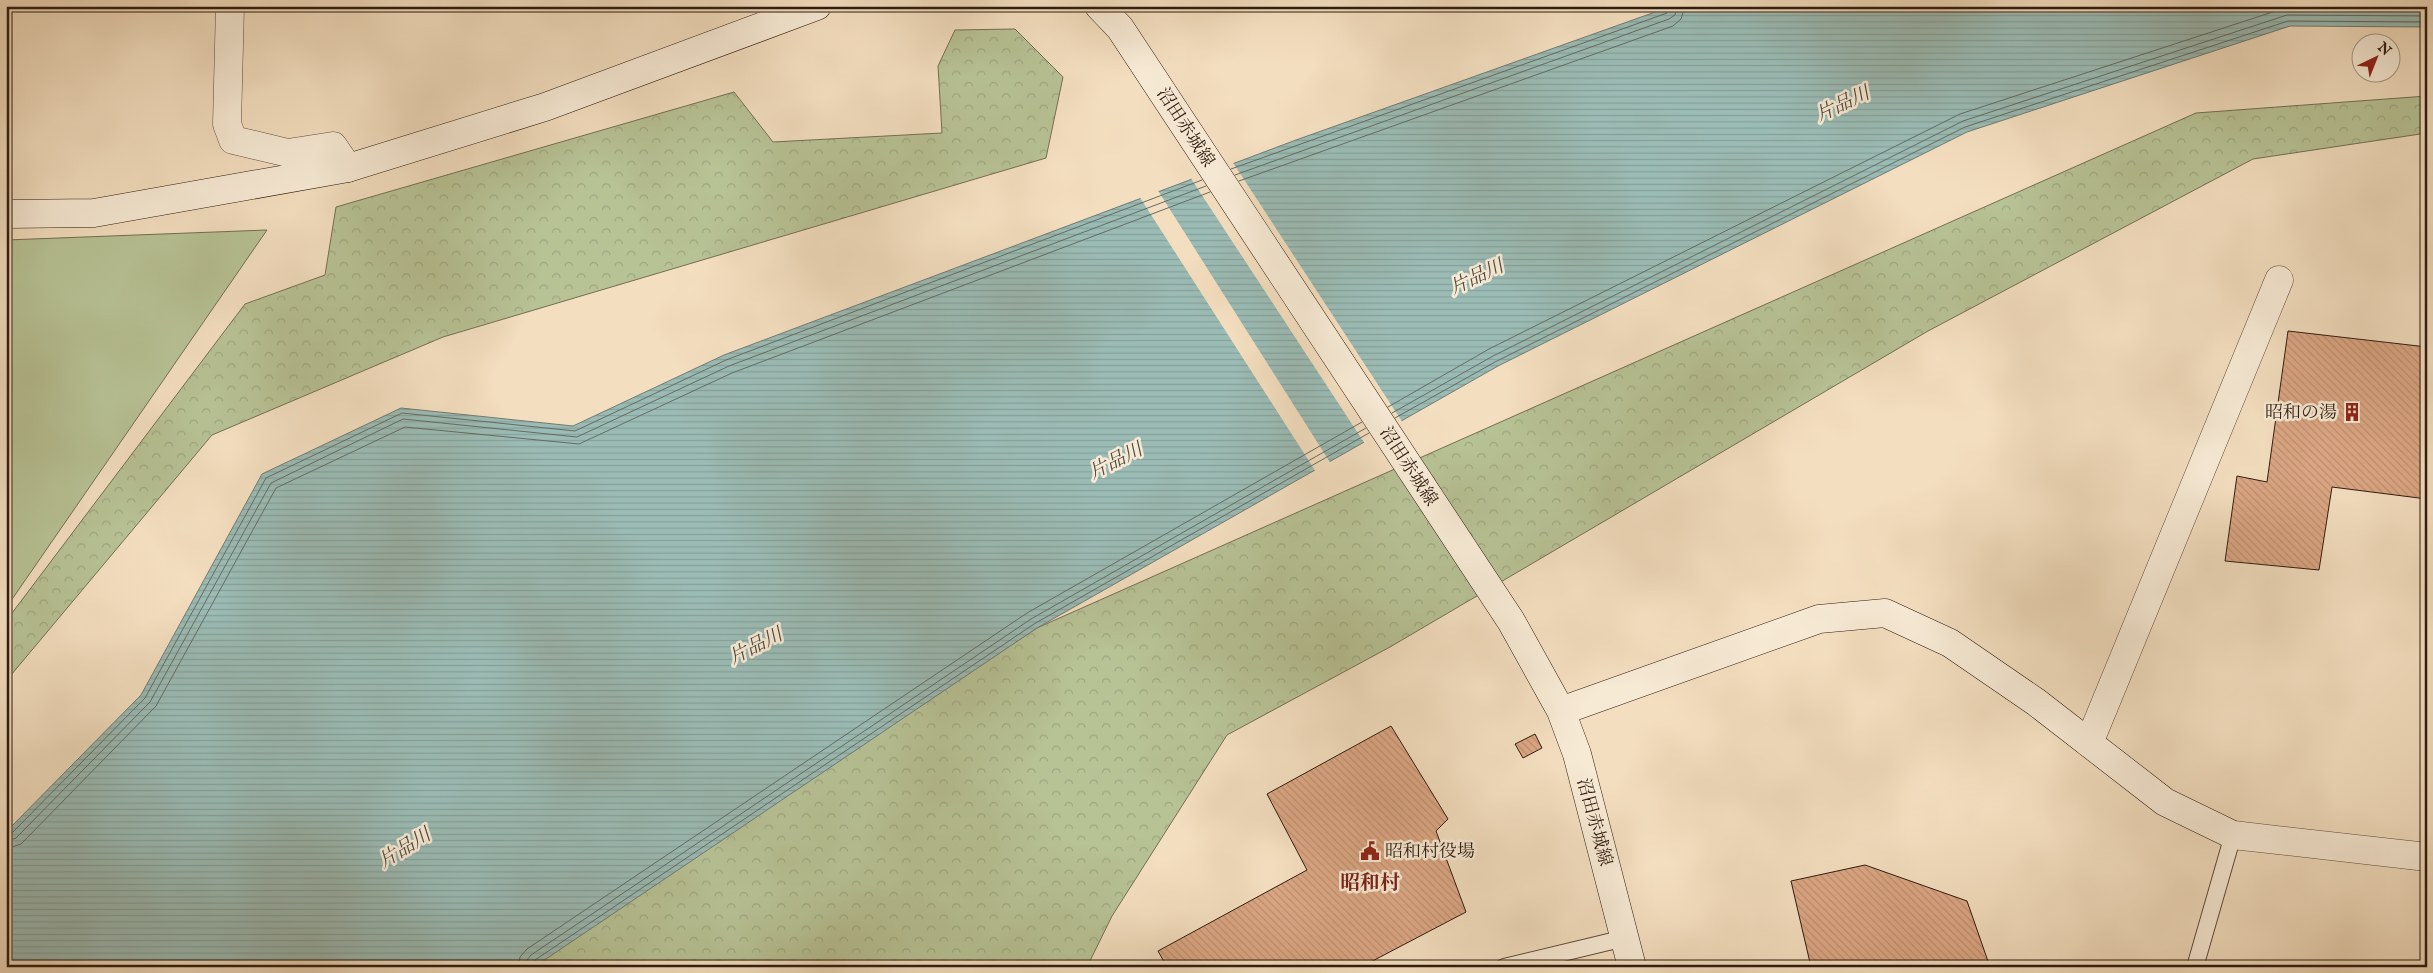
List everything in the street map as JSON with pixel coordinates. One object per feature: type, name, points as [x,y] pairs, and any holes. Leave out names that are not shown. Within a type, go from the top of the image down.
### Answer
[{"type":"street","points":[[230,6],[227,124],[233,140],[288,153],[333,146],[348,168]]},
{"type":"street","points":[[6,214],[94,213],[348,168],[545,107],[817,6]]},
{"type":"street","name":"沼田赤城線","points":[[1099,6],[1120,28],[1511,621],[1561,711],[1577,754],[1632,967]]},
{"type":"street","points":[[2089,743],[2279,280]]},
{"type":"street","points":[[1561,711],[1819,619],[1885,613],[1950,643],[2036,702],[2165,802],[2233,835],[2427,857]]},
{"type":"lane","points":[[2195,967],[2233,835]]},
{"type":"lane","points":[[1504,967],[1625,938]]},
{"type":"green space","points":[[1015,29],[1063,77],[1046,158],[443,337],[212,435],[6,681],[6,621],[245,304],[325,275],[336,207],[734,92],[773,142],[942,133],[938,66],[955,30]]},
{"type":"green space","points":[[2427,96],[2427,133],[2253,159],[1928,331],[1390,647],[1227,735],[1112,916],[1087,967],[524,967],[1037,628],[2196,113]]},
{"type":"green space","points":[[267,230],[6,608],[6,240]]},
{"type":"water","name":"片品川","points":[[1672,6],[2427,6],[2427,27],[2290,26],[1967,132],[1498,366],[1037,628],[534,967],[6,967],[6,832],[141,695],[262,474],[401,408],[573,426],[724,355],[1296,140]]},
{"type":"pier","points":[[1232,161],[1403,423],[1365,444],[1190,177]]},
{"type":"pier","points":[[1157,189],[1331,464],[1316,472],[1139,196]]},
{"type":"building","name":"昭和の湯","points":[[2288,331],[2427,347],[2427,499],[2332,487],[2319,570],[2225,561],[2237,476],[2267,482]]},
{"type":"building","name":"昭和村役場","points":[[1391,726],[1448,819],[1436,831],[1466,912],[1361,967],[1167,967],[1158,951],[1307,870],[1267,794]]},
{"type":"building","points":[[1535,734],[1542,748],[1523,758],[1515,744]]},
{"type":"building","points":[[1865,865],[1967,901],[1990,967],[1811,967],[1791,881]]},
{"type":"place","name":"昭和の湯","points":[[2352,412]]},
{"type":"place","name":"昭和村役場","points":[[1370,851]]},
{"type":"district","name":"昭和村","points":[[1370,882]]}]
